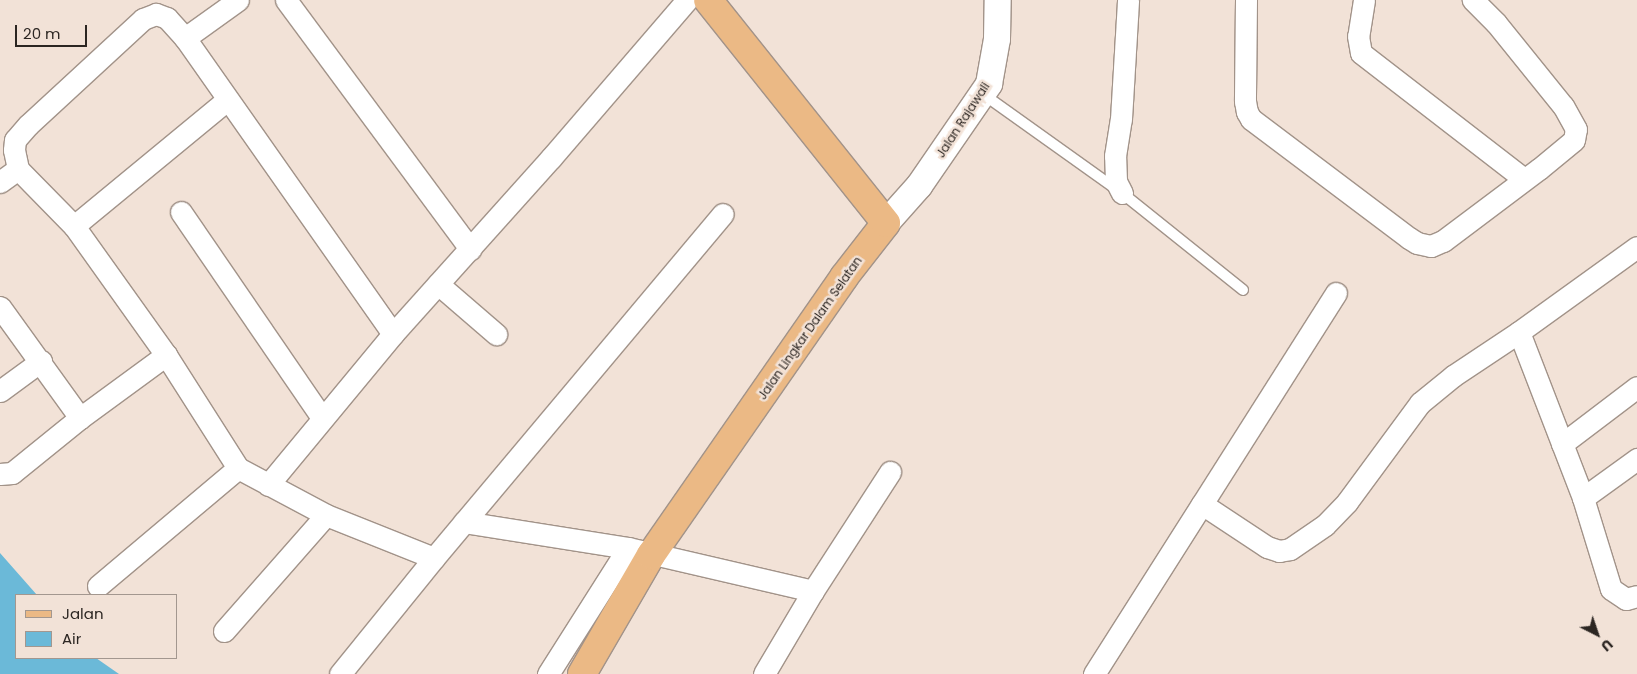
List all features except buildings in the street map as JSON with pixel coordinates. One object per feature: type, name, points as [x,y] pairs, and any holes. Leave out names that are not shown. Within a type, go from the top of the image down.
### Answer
[{"type":"main road","points":[[708,0],[886,223]]},
{"type":"main road","name":"Jalan Lingkar Dalam Selatan","points":[[582,674],[640,551],[886,223]]},
{"type":"street","points":[[185,38],[238,0]]},
{"type":"street","points":[[286,0],[470,250]]},
{"type":"street","points":[[268,485],[393,334],[470,250],[687,0]]},
{"type":"street","name":"Jalan Rajawali","points":[[886,223],[919,186],[988,84],[998,39],[998,0]]},
{"type":"street","points":[[1122,193],[1116,181],[1115,156],[1121,119],[1128,0]]},
{"type":"street","points":[[1246,0],[1246,101],[1247,112],[1251,119],[1409,238],[1417,243],[1431,246],[1442,241],[1574,140],[1576,129],[1563,106],[1496,23],[1474,0]]},
{"type":"street","points":[[1364,0],[1358,36],[1361,53],[1524,178]]},
{"type":"street","points":[[393,334],[185,38],[167,18],[156,14],[143,19],[19,135],[14,146],[18,169],[74,226],[166,355],[238,468],[326,515],[434,558]]},
{"type":"street","points":[[74,226],[227,100]]},
{"type":"street","points":[[0,182],[18,169]]},
{"type":"street","points":[[180,212],[322,418]]},
{"type":"street","points":[[340,674],[434,558],[723,214]]},
{"type":"street","points":[[1202,504],[1267,547],[1279,551],[1290,549],[1325,525],[1347,502],[1420,404],[1453,376],[1637,247]]},
{"type":"street","points":[[438,284],[496,334]]},
{"type":"street","points":[[1094,674],[1336,293]]},
{"type":"street","points":[[0,307],[41,361],[80,418]]},
{"type":"street","points":[[1518,332],[1583,498],[1611,589],[1626,599],[1637,596]]},
{"type":"street","points":[[0,474],[12,473],[80,418],[166,355]]},
{"type":"street","points":[[0,391],[41,361]]},
{"type":"street","points":[[1562,444],[1637,387]]},
{"type":"street","points":[[1583,498],[1637,459]]},
{"type":"street","points":[[98,586],[238,468]]},
{"type":"street","points":[[764,674],[813,591],[890,472]]},
{"type":"street","points":[[224,631],[326,515]]},
{"type":"street","points":[[464,522],[640,551],[813,591]]},
{"type":"street","points":[[548,674],[640,551]]},
{"type":"lane","points":[[982,93],[1122,193],[1244,290]]},
{"type":"water","points":[[0,553],[36,594],[15,594],[15,659],[97,659],[119,674],[0,674]]}]
